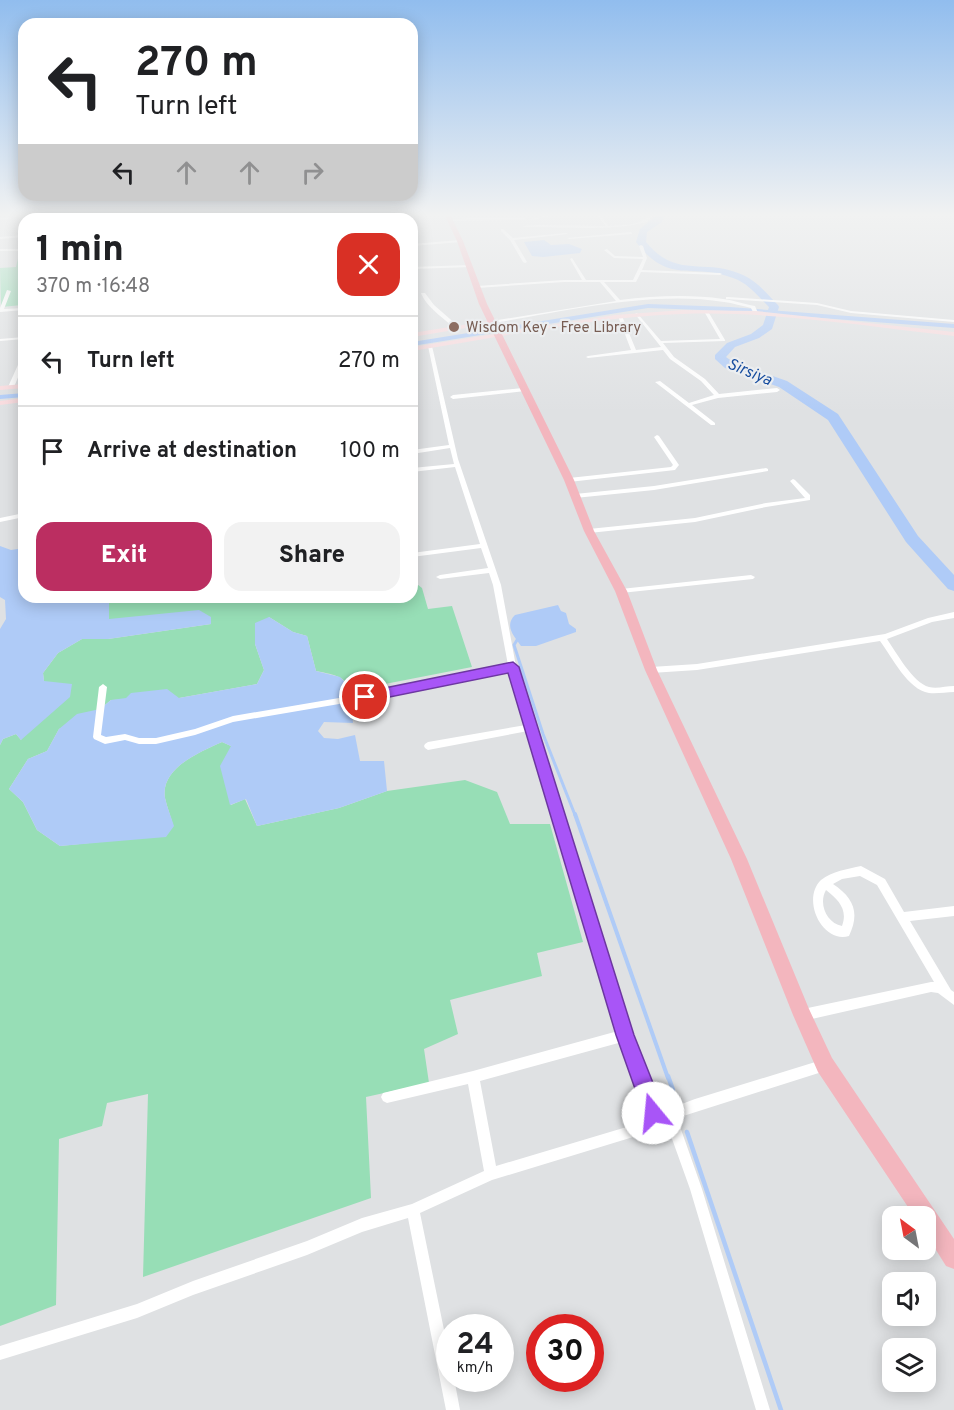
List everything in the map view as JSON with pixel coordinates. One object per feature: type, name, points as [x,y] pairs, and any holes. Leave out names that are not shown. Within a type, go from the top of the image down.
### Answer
[{"type":"main road","points":[[475,282],[523,390],[569,480],[589,531],[621,591],[651,670],[739,860],[802,1016],[825,1065],[954,1258]]},
{"type":"street","points":[[477,287],[571,282]]},
{"type":"street","points":[[599,282],[609,282]]},
{"type":"street","points":[[602,282],[620,302]]},
{"type":"street","points":[[9,291],[1,311],[18,310]]},
{"type":"street","points":[[423,294],[426,300],[439,309],[456,327]]},
{"type":"street","points":[[418,347],[620,302],[730,297],[817,304],[852,312],[954,321]]},
{"type":"street","points":[[708,299],[756,311],[954,334]]},
{"type":"street","points":[[418,334],[456,327],[497,329],[620,316],[756,311]]},
{"type":"street","points":[[660,342],[723,340],[707,313]]},
{"type":"street","points":[[637,315],[672,358],[703,380],[718,396]]},
{"type":"street","points":[[620,316],[634,351]]},
{"type":"street","points":[[0,340],[18,338]]},
{"type":"street","points":[[429,346],[457,465],[493,570],[513,667],[625,1035],[651,1103],[652,1121]]},
{"type":"street","points":[[588,357],[665,348]]},
{"type":"street","points":[[11,387],[18,371]]},
{"type":"street","points":[[658,382],[713,424]]},
{"type":"street","points":[[0,388],[18,386]]},
{"type":"street","points":[[453,397],[523,390]]},
{"type":"street","points":[[687,405],[718,396],[777,390]]},
{"type":"street","points":[[0,403],[18,401]]},
{"type":"street","points":[[569,480],[673,469],[676,465],[657,437]]},
{"type":"street","points":[[418,451],[452,446]]},
{"type":"street","points":[[418,469],[457,465]]},
{"type":"street","points":[[575,496],[654,488],[766,470]]},
{"type":"street","points":[[589,531],[695,520],[809,498],[793,481]]},
{"type":"street","points":[[0,520],[18,516]]},
{"type":"street","points":[[418,554],[483,546]]},
{"type":"street","points":[[440,577],[493,570]]},
{"type":"street","points":[[621,591],[751,577]]},
{"type":"street","points":[[651,670],[697,667],[882,638],[931,620],[954,615]]},
{"type":"street","points":[[882,638],[912,678],[923,688],[954,689]]},
{"type":"street","points":[[103,687],[97,736],[105,741],[125,737],[147,741],[195,732],[233,719],[386,693],[513,667]]},
{"type":"street","points":[[428,746],[532,727]]},
{"type":"street","points":[[824,884],[834,877],[861,871],[872,874],[881,882],[950,995]]},
{"type":"street","points":[[903,917],[954,911]]},
{"type":"street","points":[[802,1016],[931,987],[950,995]]},
{"type":"street","points":[[387,1097],[473,1077],[625,1035]]},
{"type":"street","points":[[0,1353],[137,1311],[307,1248],[362,1225],[413,1210],[490,1174],[643,1128],[652,1121],[670,1114],[825,1065]]},
{"type":"street","points":[[473,1077],[490,1174]]},
{"type":"street","points":[[670,1114],[696,1189],[763,1410]]},
{"type":"street","points":[[413,1210],[453,1410]]},
{"type":"green space","points":[[0,282],[18,282],[18,305],[1,307]]},
{"type":"green space","points":[[418,585],[422,588],[428,609],[452,606],[472,667],[349,691],[342,678],[316,671],[307,636],[293,632],[269,617],[255,644],[264,670],[257,684],[179,698],[111,700],[100,709],[59,729],[47,751],[28,759],[9,789],[23,802],[37,830],[60,846],[109,841],[173,825],[165,798],[165,787],[169,778],[183,762],[222,742],[231,746],[231,805],[245,799],[257,826],[339,808],[387,791],[465,780],[497,792],[510,824],[550,824],[583,942],[537,953],[542,976],[450,1000],[458,1034],[424,1049],[429,1083],[366,1097],[371,1198],[143,1277],[148,1094],[107,1103],[102,1126],[59,1139],[56,1305],[0,1326],[0,745],[3,739],[16,734],[21,740],[44,681],[43,673],[58,653],[82,639],[108,639],[211,624],[109,619],[109,603],[418,603]]},
{"type":"water","points":[[0,546],[11,550],[18,549],[18,603],[109,603],[109,619],[199,610],[211,617],[211,624],[108,639],[82,639],[58,653],[43,673],[44,681],[72,684],[70,697],[21,740],[16,734],[3,739],[0,745],[0,629],[6,619],[5,600],[0,597]]},
{"type":"water","points":[[558,605],[561,611],[566,613],[569,624],[576,629],[576,632],[536,646],[521,646],[510,627],[515,615]]},
{"type":"water","points":[[269,617],[293,632],[307,636],[316,671],[340,677],[349,686],[353,723],[324,722],[318,731],[324,738],[338,739],[355,735],[360,761],[384,761],[387,791],[339,808],[257,826],[246,799],[230,805],[220,766],[231,746],[222,742],[183,762],[169,778],[165,787],[165,798],[174,826],[166,837],[60,846],[37,830],[23,802],[9,789],[28,759],[47,751],[59,729],[77,714],[100,709],[111,700],[126,698],[131,693],[167,689],[179,698],[257,684],[264,670],[255,644],[255,623]]},
{"type":"waterway","name":"Sirsiya","points":[[747,282],[774,307],[768,327],[755,336],[731,345],[719,357],[729,365],[783,384],[833,417],[912,539],[954,585]]},
{"type":"waterway","points":[[418,343],[648,306],[730,309],[954,326]]},
{"type":"waterway","points":[[0,397],[18,396]]},
{"type":"waterway","points":[[517,640],[514,645],[543,734],[575,815]]},
{"type":"waterway","points":[[575,814],[668,1078]]},
{"type":"waterway","points":[[668,1076],[673,1090]]},
{"type":"waterway","points":[[687,1132],[781,1410]]},
{"type":"place","name":"Wisdom Key - Free Library","points":[[454,327]]},
{"type":"route","points":[[365,697],[513,667],[625,1035],[653,1113]]}]
